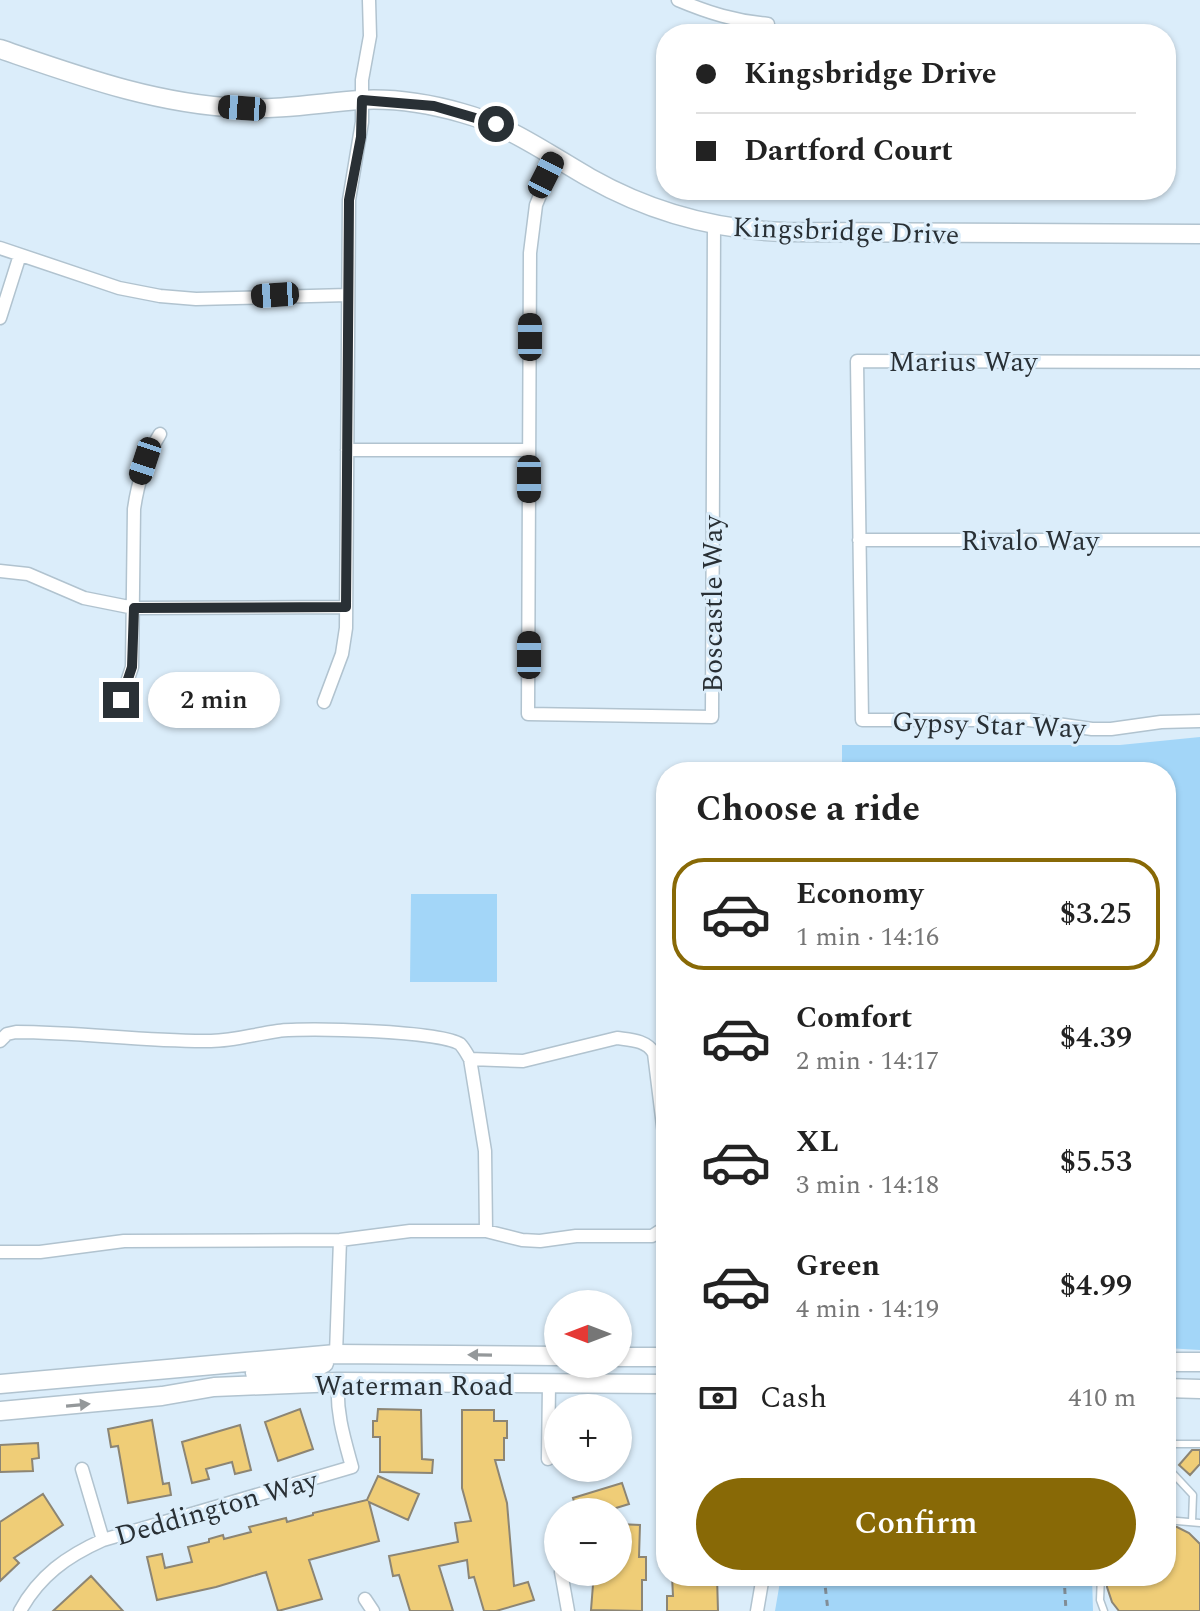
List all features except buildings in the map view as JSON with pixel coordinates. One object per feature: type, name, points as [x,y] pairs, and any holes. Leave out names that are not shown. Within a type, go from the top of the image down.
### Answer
[{"type":"street","points":[[324,702],[342,654],[346,607],[349,200],[361,137],[362,80],[370,36],[369,0]]},
{"type":"street","points":[[681,1],[713,15],[768,24]]},
{"type":"street","name":"Kingsbridge Drive","points":[[0,49],[113,87],[199,105],[286,107],[362,100],[393,101],[463,113],[496,124],[624,196],[654,209],[714,225],[786,232],[1200,234]]},
{"type":"street","name":"Boscastle Way","points":[[556,156],[536,205],[532,233],[528,714],[712,717],[714,225]]},
{"type":"street","points":[[0,248],[119,288],[160,296],[196,299],[348,295]]},
{"type":"street","points":[[0,318],[20,255]]},
{"type":"street","name":"Marius Way","points":[[859,540],[857,361],[1200,362]]},
{"type":"street","points":[[121,700],[132,667],[134,509],[145,461],[160,434]]},
{"type":"street","points":[[347,450],[529,450]]},
{"type":"street","name":"Rivalo Way","points":[[859,540],[1200,540]]},
{"type":"street","name":"Gypsy Star Way","points":[[859,540],[862,720],[1029,720],[1092,729],[1200,721]]},
{"type":"street","points":[[0,571],[28,574],[84,598],[134,608],[346,607]]},
{"type":"street","points":[[0,1041],[7,1034],[16,1032],[213,1041],[281,1030],[413,1033],[450,1040],[462,1046],[470,1059],[485,1151],[486,1231]]},
{"type":"street","points":[[470,1059],[523,1061],[617,1038],[642,1043],[654,1053],[656,1069]]},
{"type":"street","points":[[0,1252],[40,1252],[124,1241],[340,1240],[410,1231],[486,1231],[540,1241],[576,1236],[652,1236],[656,1233]]},
{"type":"street","points":[[336,1354],[340,1240]]},
{"type":"street","name":"Waterman Road","points":[[0,1384],[336,1354],[544,1356]]},
{"type":"street","name":"Waterman Road","points":[[162,1396],[183,1380],[317,1368],[336,1354]]},
{"type":"street","points":[[632,1357],[656,1357]]},
{"type":"street","points":[[1176,1362],[1200,1362]]},
{"type":"street","name":"Waterman Road","points":[[0,1411],[162,1396],[214,1387],[338,1382],[656,1384]]},
{"type":"street","name":"Deddington Way","points":[[20,1611],[49,1572],[65,1559],[103,1540],[352,1467],[336,1405],[338,1382]]},
{"type":"street","points":[[549,1385],[549,1394]]},
{"type":"street","points":[[1176,1388],[1200,1389]]},
{"type":"street","points":[[82,1469],[103,1540]]},
{"type":"street","points":[[564,1586],[568,1611]]},
{"type":"street","points":[[757,1611],[761,1586]]},
{"type":"street","points":[[365,1599],[373,1611]]},
{"type":"lane","points":[[1176,1444],[1200,1444]]},
{"type":"lane","points":[[1176,1477],[1193,1495],[1192,1522]]},
{"type":"lane","points":[[1176,1521],[1200,1523]]},
{"type":"lane","points":[[1101,1586],[1100,1600],[1104,1611]]},
{"type":"path","points":[[825,1586],[828,1611]]},
{"type":"path","points":[[1065,1586],[1066,1611]]},
{"type":"shaded area","points":[[1200,737],[1200,1350],[1176,1349],[1176,762],[842,762],[842,745],[1120,745]]},
{"type":"shaded area","points":[[411,894],[497,894],[497,982],[410,982]]},
{"type":"shaded area","points":[[779,1586],[1092,1586],[1093,1611],[775,1611]]},
{"type":"route","points":[[121,700],[132,667],[134,608],[346,607],[349,200],[361,137],[362,100],[434,106],[496,124]]}]
